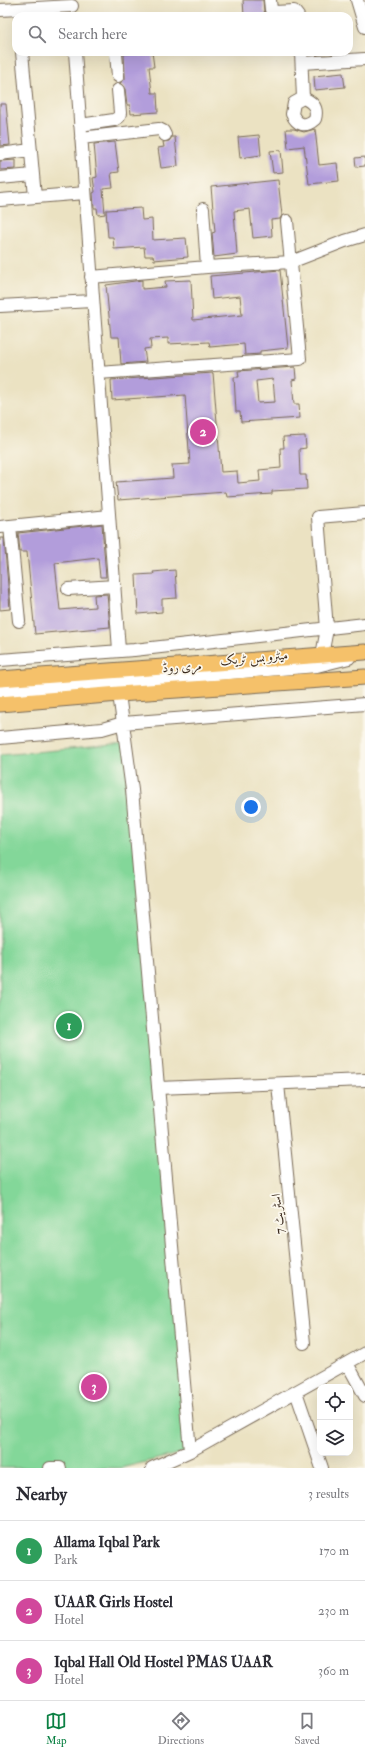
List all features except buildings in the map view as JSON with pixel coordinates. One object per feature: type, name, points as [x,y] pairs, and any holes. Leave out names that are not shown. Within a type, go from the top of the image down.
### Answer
[{"type":"main road","name":"مری روڈ","points":[[0,679],[365,653]]},
{"type":"main road","name":"مری روڈ","points":[[0,704],[365,677]]},
{"type":"street","points":[[270,0],[271,10],[274,12],[294,12]]},
{"type":"street","points":[[360,1],[365,27]]},
{"type":"street","points":[[27,12],[72,7]]},
{"type":"street","points":[[0,10],[12,12]]},
{"type":"street","points":[[22,56],[35,197]]},
{"type":"street","points":[[75,56],[118,650]]},
{"type":"street","points":[[116,56],[118,76]]},
{"type":"street","points":[[303,98],[302,58],[365,59]]},
{"type":"street","points":[[80,125],[119,118],[118,90]]},
{"type":"street","points":[[81,138],[159,129],[164,131],[165,135]]},
{"type":"street","points":[[0,154],[31,150]]},
{"type":"street","points":[[33,175],[0,178],[1,200],[85,193]]},
{"type":"street","points":[[203,209],[207,267]]},
{"type":"street","points":[[98,373],[300,359],[293,261],[287,221]]},
{"type":"street","points":[[91,277],[293,261],[365,235]]},
{"type":"street","points":[[0,306],[92,301]]},
{"type":"street","points":[[322,655],[327,629],[318,517],[365,512]]},
{"type":"street","points":[[20,621],[5,527],[109,516]]},
{"type":"street","points":[[68,589],[114,586]]},
{"type":"street","points":[[0,660],[118,650],[365,624]]},
{"type":"street","name":"میٹرو بس ٹریک","points":[[0,692],[317,666],[365,653]]},
{"type":"street","points":[[119,694],[132,790],[190,1451]]},
{"type":"street","points":[[0,738],[102,729],[123,722],[365,704]]},
{"type":"street","points":[[158,1088],[365,1080]]},
{"type":"street","name":"اسٹریٹ 7","points":[[278,1084],[304,1342]]},
{"type":"street","points":[[152,1468],[190,1451],[365,1353]]},
{"type":"street","points":[[347,1363],[365,1396]]},
{"type":"street","points":[[296,1392],[322,1468]]},
{"type":"street","points":[[50,1468],[60,1468]]},
{"type":"green space","points":[[126,744],[190,1451],[121,1468],[0,1468],[0,755]]},
{"type":"place","name":"UAAR Girls Hostel","points":[[203,432]]},
{"type":"place","name":"Allama Iqbal Park","points":[[69,1026]]},
{"type":"place","name":"Iqbal Hall Old Hostel PMAS UAAR","points":[[94,1387]]}]
